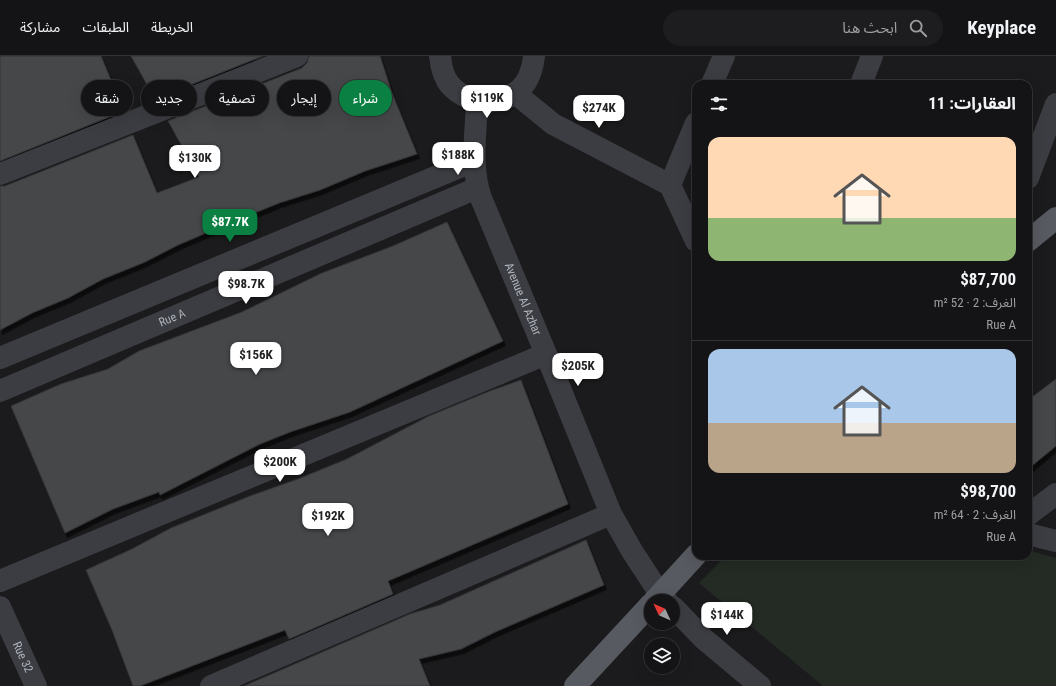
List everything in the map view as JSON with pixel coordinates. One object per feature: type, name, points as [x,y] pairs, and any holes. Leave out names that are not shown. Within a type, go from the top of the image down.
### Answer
[{"type":"main road","points":[[1032,238],[1056,218]]},
{"type":"main road","points":[[666,594],[692,560]]},
{"type":"main road","points":[[575,686],[644,618]]},
{"type":"street","points":[[0,174],[297,56]]},
{"type":"street","points":[[440,56],[442,69],[449,84],[462,95],[477,101],[490,102],[503,100],[515,93],[525,83],[532,70],[534,56]]},
{"type":"street","points":[[714,80],[724,56]]},
{"type":"street","points":[[863,80],[872,56]]},
{"type":"street","points":[[515,93],[553,124],[670,185],[692,232]]},
{"type":"street","name":"Avenue Al Azhar","points":[[477,101],[474,160],[477,188],[611,514],[657,594]]},
{"type":"street","points":[[1032,167],[1056,104]]},
{"type":"street","points":[[670,185],[692,133]]},
{"type":"street","points":[[0,358],[474,160]]},
{"type":"street","name":"Rue A","points":[[4,389],[477,188]]},
{"type":"street","points":[[202,273],[216,299]]},
{"type":"street","points":[[0,581],[546,354]]},
{"type":"street","points":[[0,365],[4,389]]},
{"type":"street","points":[[1032,513],[1056,494]]},
{"type":"street","points":[[211,686],[611,514]]},
{"type":"street","points":[[1032,535],[1056,541]]},
{"type":"street","name":"Rue 32","points":[[0,607],[36,686]]},
{"type":"street","name":"Avenue Al Azhar","points":[[680,618],[760,686]]},
{"type":"shaded area","points":[[1032,551],[1056,558],[1056,686],[823,686],[699,583],[722,560],[1032,560]]},
{"type":"building","points":[[0,56],[101,56],[111,80],[81,80],[81,116],[112,116],[0,161]]},
{"type":"building","points":[[131,56],[263,56],[197,82],[197,80],[144,80]]},
{"type":"building","points":[[309,56],[380,56],[388,80],[339,80],[339,116],[392,116],[392,93],[417,154],[365,171],[320,190],[279,203],[220,227],[178,245],[145,262],[103,279],[68,298],[32,313],[0,330],[0,186],[5,186],[133,135],[157,193],[199,177],[168,121],[181,116],[197,116],[197,110],[205,106],[205,116],[269,116],[269,81],[302,68],[307,63]]},
{"type":"building","points":[[447,222],[503,341],[350,412],[290,432],[260,444],[160,495],[159,492],[113,509],[65,533],[11,406],[61,384],[108,369],[139,351],[242,312],[322,273],[393,246]]},
{"type":"building","points":[[1056,379],[1056,446],[1032,466],[1032,397]]},
{"type":"building","points":[[521,380],[568,504],[388,581],[393,594],[289,639],[285,630],[140,686],[133,686],[112,630],[86,570],[132,549],[171,528],[347,459],[429,416]]},
{"type":"building","points":[[586,540],[604,585],[495,632],[461,649],[419,659],[430,686],[244,686],[410,614],[440,605]]}]
